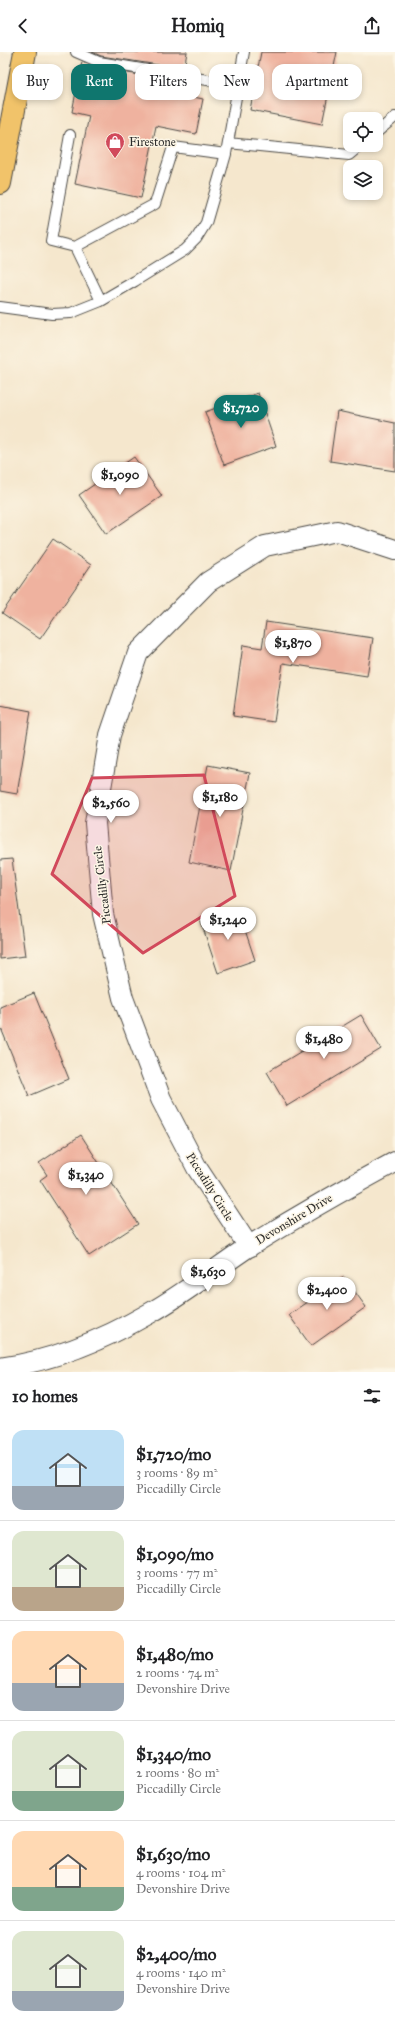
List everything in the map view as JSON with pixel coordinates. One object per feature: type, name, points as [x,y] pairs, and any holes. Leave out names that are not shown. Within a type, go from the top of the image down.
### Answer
[{"type":"main road","points":[[0,183],[25,52]]},
{"type":"street","name":"Piccadilly Circle","points":[[249,1247],[197,1168],[161,1100],[123,998],[103,914],[95,823],[110,735],[138,653],[208,582],[266,546],[338,531],[395,550]]},
{"type":"street","name":"Devonshire Drive","points":[[0,1368],[57,1354],[99,1339],[150,1313],[249,1247],[338,1193],[395,1162]]},
{"type":"lane","points":[[76,52],[99,62],[209,80]]},
{"type":"lane","points":[[242,64],[244,52]]},
{"type":"lane","points":[[0,307],[52,314],[71,312],[101,301],[185,250],[196,239],[206,223],[226,154],[235,100]]},
{"type":"lane","points":[[383,127],[395,117]]},
{"type":"lane","points":[[70,135],[51,241],[75,246],[155,204],[173,147],[226,154]]},
{"type":"lane","points":[[228,143],[349,155],[353,152]]},
{"type":"lane","points":[[75,246],[101,301]]},
{"type":"highlighted area","points":[[204,775],[235,896],[143,953],[52,874],[92,778]]},
{"type":"building","points":[[92,52],[187,52],[185,64],[152,64],[101,56]]},
{"type":"building","points":[[261,52],[337,52],[334,64],[272,64],[272,100],[327,100],[322,124],[250,110],[252,100],[264,100],[264,64],[259,64]]},
{"type":"building","name":"Firestone","points":[[127,73],[135,74],[135,100],[203,99],[196,134],[156,126],[141,198],[75,184],[89,116],[72,112],[74,100],[127,100]]},
{"type":"building","points":[[258,393],[276,446],[224,465],[205,412]]},
{"type":"building","points":[[337,411],[395,423],[395,471],[330,461]]},
{"type":"building","points":[[134,457],[162,496],[106,534],[79,495]]},
{"type":"building","points":[[53,539],[91,565],[40,639],[2,613]]},
{"type":"building","points":[[266,622],[373,638],[367,676],[283,663],[274,722],[233,716],[243,645],[262,648]]},
{"type":"building","points":[[0,705],[31,711],[17,794],[0,791]]},
{"type":"building","points":[[208,765],[250,773],[231,871],[189,862]]},
{"type":"building","points":[[12,859],[25,956],[0,959],[0,860]]},
{"type":"building","points":[[238,909],[255,960],[218,973],[201,922]]},
{"type":"building","points":[[34,993],[69,1079],[29,1096],[0,1026],[0,1007]]},
{"type":"building","points":[[361,1015],[381,1049],[287,1106],[267,1072]]},
{"type":"building","points":[[81,1135],[138,1224],[89,1256],[40,1180],[47,1175],[39,1163]]},
{"type":"building","points":[[344,1277],[366,1307],[311,1346],[289,1315]]},
{"type":"place","name":"Firestone","points":[[115,159]]}]
